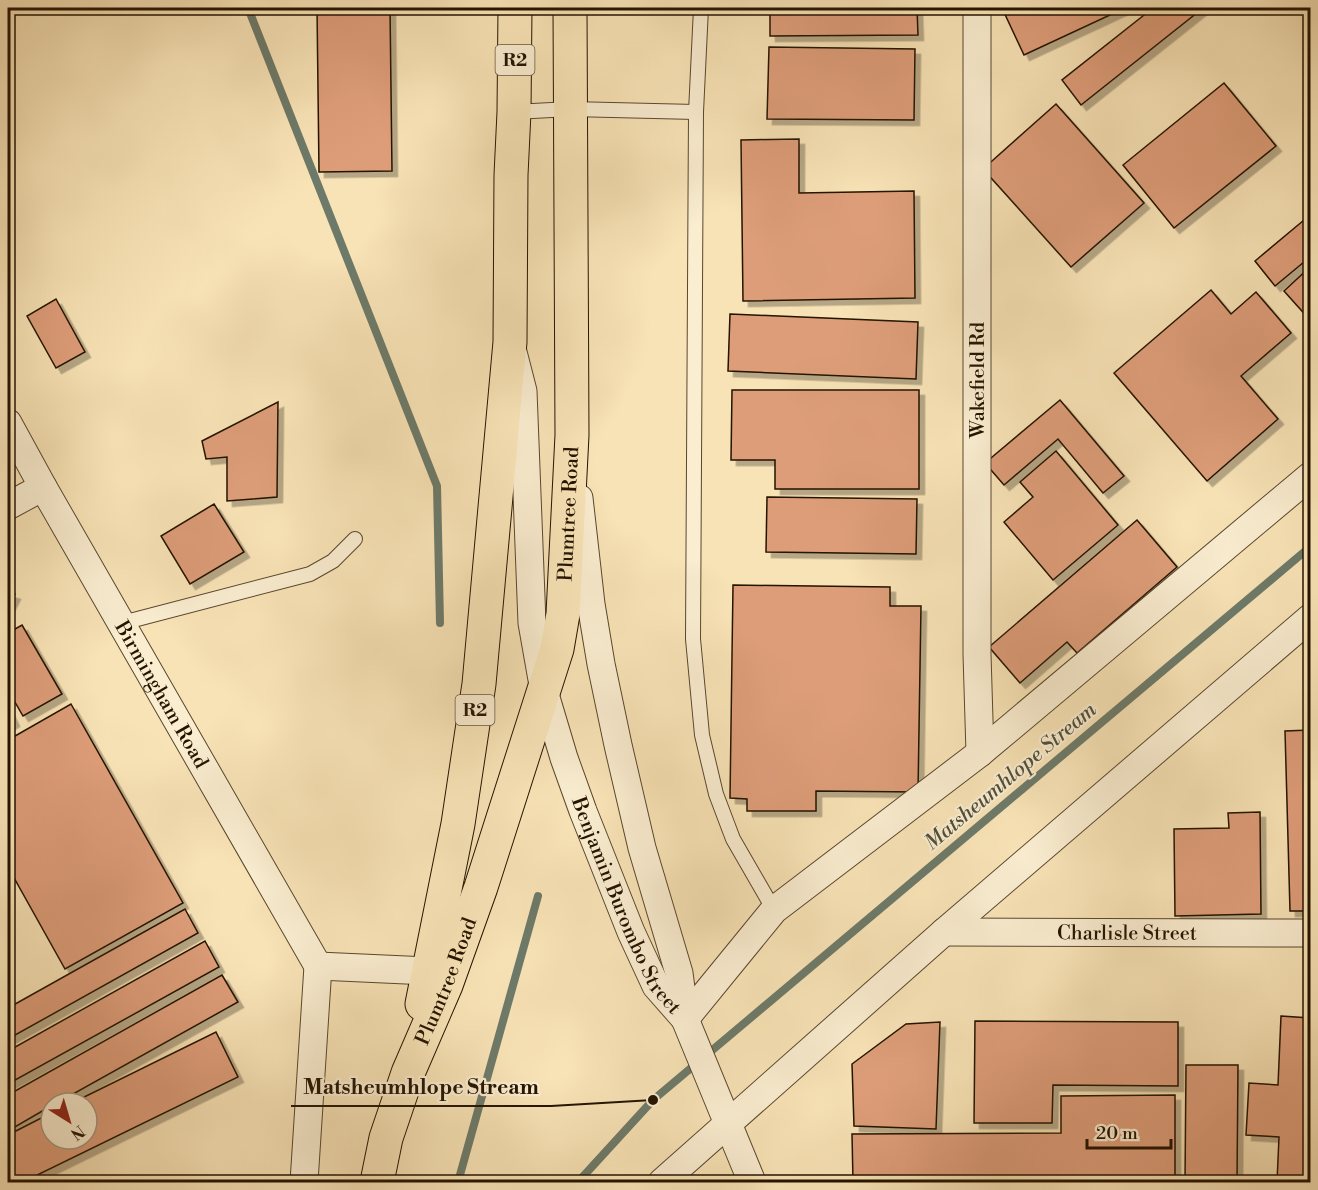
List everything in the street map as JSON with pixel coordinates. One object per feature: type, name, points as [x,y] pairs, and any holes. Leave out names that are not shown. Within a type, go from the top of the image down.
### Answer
[{"type":"highway","name":"Plumtree Road","points":[[408,1073],[458,824],[479,684],[510,342],[515,8]]},
{"type":"highway","name":"Plumtree Road","points":[[408,1073],[446,985],[482,887],[557,649],[563,614],[572,435],[570,8]]},
{"type":"highway","name":"R2","points":[[377,1182],[386,1138],[408,1073]]},
{"type":"street","name":"Wakefield Rd","points":[[977,8],[977,654],[980,753]]},
{"type":"street","name":"Benjamin Burombo Street","points":[[510,342],[523,391],[532,623],[544,691],[579,801],[631,932],[656,986],[687,1025]]},
{"type":"street","name":"Birmingham Road","points":[[8,423],[318,966]]},
{"type":"street","name":"Benjamin Burombo Street","points":[[572,435],[591,604],[601,664],[642,848],[679,973],[687,1025],[752,1182]]},
{"type":"street","points":[[687,1025],[774,910],[980,753],[1311,476]]},
{"type":"street","points":[[8,506],[43,487]]},
{"type":"street","points":[[662,1182],[724,1113],[944,932],[1311,618]]},
{"type":"street","name":"Charlisle Street","points":[[944,932],[1311,933]]},
{"type":"street","points":[[304,1182],[318,966],[428,971]]},
{"type":"lane","points":[[701,8],[696,112],[693,639],[702,735],[716,794],[733,839],[774,910]]},
{"type":"lane","points":[[514,112],[570,109],[696,112]]},
{"type":"lane","points":[[122,623],[310,574],[333,561],[355,539]]},
{"type":"building","points":[[317,8],[390,8],[392,171],[319,172]]},
{"type":"building","points":[[770,8],[917,8],[918,35],[770,36]]},
{"type":"building","points":[[1002,8],[1125,8],[1024,55]]},
{"type":"building","points":[[1153,8],[1203,8],[1081,105],[1062,80]]},
{"type":"building","points":[[769,47],[915,49],[914,120],[767,119]]},
{"type":"building","points":[[1224,83],[1276,146],[1174,228],[1123,165]]},
{"type":"building","points":[[1056,104],[1144,203],[1071,267],[983,169]]},
{"type":"building","points":[[799,139],[799,193],[914,191],[915,298],[743,301],[741,140]]},
{"type":"building","points":[[1310,215],[1310,257],[1275,286],[1255,261]]},
{"type":"building","points":[[1310,267],[1310,320],[1284,291]]},
{"type":"building","points":[[1211,290],[1231,314],[1256,292],[1291,333],[1241,376],[1278,419],[1207,481],[1114,373]]},
{"type":"building","points":[[56,299],[85,352],[56,368],[27,316]]},
{"type":"building","points":[[730,314],[918,322],[916,379],[728,371]]},
{"type":"building","points":[[732,390],[919,390],[919,489],[775,489],[775,460],[731,460]]},
{"type":"building","points":[[1060,400],[1124,476],[1103,493],[1058,439],[1004,485],[985,463]]},
{"type":"building","points":[[278,402],[277,497],[227,501],[227,457],[206,459],[202,441]]},
{"type":"building","points":[[1056,451],[1118,525],[1053,580],[1004,522],[1033,497],[1020,482]]},
{"type":"building","points":[[767,497],[917,499],[916,554],[766,552]]},
{"type":"building","points":[[214,504],[244,552],[190,584],[161,536]]},
{"type":"building","points":[[1137,520],[1177,567],[1077,653],[1067,642],[1020,683],[989,647]]},
{"type":"building","points":[[733,585],[890,587],[890,606],[921,606],[918,792],[816,791],[816,811],[747,811],[747,799],[730,798]]},
{"type":"building","points":[[8,592],[15,594],[8,608]]},
{"type":"building","points":[[22,625],[62,694],[23,716],[8,690],[8,633]]},
{"type":"building","points":[[71,704],[183,903],[65,969],[8,867],[8,740]]},
{"type":"building","points":[[8,708],[14,721],[8,725]]},
{"type":"building","points":[[1310,730],[1310,911],[1290,911],[1285,731]]},
{"type":"building","points":[[1260,812],[1261,914],[1175,916],[1174,829],[1229,828],[1228,813]]},
{"type":"building","points":[[185,909],[198,933],[8,1039],[8,1008]]},
{"type":"building","points":[[205,941],[219,967],[8,1084],[8,1051]]},
{"type":"building","points":[[222,975],[238,1002],[79,1091],[39,1091],[39,1113],[8,1131],[8,1095]]},
{"type":"building","points":[[1281,1016],[1310,1018],[1310,1182],[1277,1182],[1279,1137],[1246,1135],[1249,1083],[1278,1085]]},
{"type":"building","points":[[975,1021],[1178,1022],[1178,1086],[1053,1085],[1052,1123],[974,1123]]},
{"type":"building","points":[[940,1022],[936,1129],[854,1126],[852,1064],[906,1024]]},
{"type":"building","points":[[216,1032],[238,1077],[99,1145],[99,1091],[96,1091]]},
{"type":"building","points":[[1186,1065],[1238,1065],[1237,1182],[1185,1182]]},
{"type":"building","points":[[1175,1095],[1175,1182],[853,1182],[852,1134],[1061,1133],[1061,1096]]},
{"type":"building","points":[[39,1119],[39,1151],[86,1151],[23,1182],[9,1182],[8,1135]]},
{"type":"waterway","points":[[248,8],[437,486],[440,623]]},
{"type":"waterway","name":"Matsheumhlope Stream","points":[[578,1182],[653,1100],[1310,547]]},
{"type":"waterway","points":[[458,1182],[538,896]]},
{"type":"place","name":"Matsheumhlope Stream","points":[[653,1100]]}]
